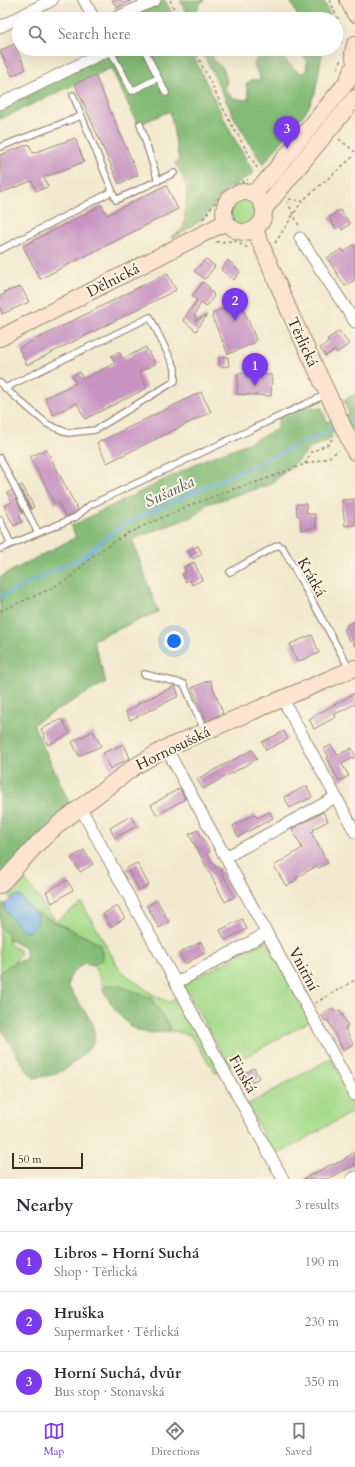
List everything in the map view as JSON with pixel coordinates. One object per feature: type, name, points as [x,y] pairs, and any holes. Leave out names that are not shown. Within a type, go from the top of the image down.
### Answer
[{"type":"main road","points":[[348,0],[355,14]]},
{"type":"main road","points":[[251,187],[261,200],[264,209],[264,219],[255,230],[242,233],[235,231],[226,222],[223,209],[229,198],[240,192],[251,187],[266,181],[347,82],[353,53],[348,47]]},
{"type":"main road","points":[[264,209],[355,98]]},
{"type":"main road","name":"Dělnická","points":[[0,338],[226,222]]},
{"type":"main road","name":"Těrlická","points":[[255,230],[328,394],[342,430],[355,452]]},
{"type":"main road","name":"Hornosušská","points":[[0,885],[38,844],[80,807],[134,767],[166,748],[352,669]]},
{"type":"street","points":[[29,12],[52,0]]},
{"type":"street","points":[[84,0],[90,12]]},
{"type":"street","points":[[129,12],[155,0]]},
{"type":"street","points":[[0,27],[12,21]]},
{"type":"street","points":[[0,104],[96,56]]},
{"type":"street","points":[[300,238],[355,322]]},
{"type":"street","points":[[282,698],[355,832]]},
{"type":"street","name":"Vnitřní","points":[[166,748],[355,1094]]},
{"type":"street","points":[[226,858],[336,797]]},
{"type":"street","name":"Finská","points":[[80,807],[283,1179]]},
{"type":"street","points":[[176,983],[267,933]]},
{"type":"lane","points":[[114,56],[132,91],[158,78]]},
{"type":"lane","points":[[147,56],[166,93]]},
{"type":"lane","points":[[73,95],[111,192],[116,200],[174,173]]},
{"type":"lane","points":[[0,147],[81,116]]},
{"type":"lane","points":[[140,124],[158,181]]},
{"type":"lane","points":[[0,250],[111,192]]},
{"type":"lane","points":[[0,383],[5,388],[47,424],[68,433],[95,430],[174,381],[175,368],[150,317],[5,388]]},
{"type":"lane","points":[[0,549],[76,517],[90,505],[328,394]]},
{"type":"lane","points":[[0,458],[38,533]]},
{"type":"lane","points":[[0,520],[11,544]]},
{"type":"lane","name":"Krátká","points":[[230,572],[278,546],[283,548],[352,669]]},
{"type":"lane","points":[[144,674],[184,684],[205,732]]},
{"type":"path","points":[[170,0],[176,12]]},
{"type":"path","points":[[330,0],[335,12]]},
{"type":"path","points":[[343,33],[348,47]]},
{"type":"path","points":[[197,56],[231,124],[262,176]]},
{"type":"path","points":[[338,70],[350,62]]},
{"type":"path","points":[[334,135],[355,152]]},
{"type":"path","points":[[213,243],[235,241],[249,248],[255,256],[271,249],[302,201],[355,155]]},
{"type":"path","points":[[202,220],[226,190],[234,184],[251,187]]},
{"type":"path","points":[[300,238],[301,228],[284,197],[291,200],[302,201]]},
{"type":"path","points":[[305,464],[311,452],[329,444],[332,436],[342,430]]},
{"type":"path","points":[[0,610],[44,592],[68,579],[94,555],[126,534],[182,508],[305,464],[328,458],[339,450],[342,430]]},
{"type":"path","points":[[308,1008],[355,980]]},
{"type":"green space","points":[[165,0],[171,12],[139,12]]},
{"type":"green space","points":[[180,0],[205,0],[201,2],[196,12],[186,12]]},
{"type":"green space","points":[[290,0],[323,0],[329,12],[296,12]]},
{"type":"green space","points":[[105,56],[193,56],[230,131],[254,173],[226,190],[202,220],[173,238],[171,237],[182,230],[184,225],[187,191],[183,177],[175,163],[179,161],[170,111],[138,125],[111,68],[0,119],[0,108]]},
{"type":"green space","points":[[204,56],[213,56],[214,61],[223,68],[227,80],[225,90],[233,98],[246,100],[249,97],[246,84],[251,80],[261,80],[254,65],[258,56],[280,56],[298,72],[306,73],[307,60],[303,56],[322,56],[315,93],[307,110],[263,165],[235,119]]},
{"type":"green space","points":[[245,199],[255,203],[259,213],[255,223],[245,227],[235,223],[231,213],[235,203]]},
{"type":"green space","points":[[355,394],[355,434],[353,428],[332,433],[329,440],[311,447],[299,460],[269,485],[207,504],[195,516],[132,539],[158,612],[93,640],[106,682],[33,724],[71,806],[0,878],[0,577],[76,537],[71,526],[206,459],[251,442],[277,429],[280,412],[298,402],[308,407],[322,408],[327,422],[349,414],[344,400]]},
{"type":"green space","points":[[25,880],[56,921],[82,903],[120,970],[152,994],[169,1002],[179,998],[221,1072],[216,1073],[190,1035],[169,1031],[170,1027],[151,998],[119,986],[107,985],[103,989],[101,979],[93,965],[103,959],[100,944],[33,911],[20,896],[15,896],[11,899],[6,892]]},
{"type":"green space","points":[[0,904],[5,904],[5,910],[38,917],[33,911],[100,944],[103,959],[93,965],[84,963],[75,970],[68,982],[68,986],[93,1024],[95,1039],[89,1048],[70,1066],[60,1072],[48,1076],[34,1078],[25,1068],[0,1027],[0,972],[15,962],[24,960],[27,956],[25,947],[8,940],[8,935],[0,927]]},
{"type":"green space","points":[[0,927],[8,935],[9,944],[20,951],[20,955],[13,964],[0,972]]},
{"type":"green space","points":[[266,940],[310,1021],[229,1066],[183,985]]},
{"type":"green space","points":[[107,985],[119,986],[151,998],[170,1028],[169,1031],[146,1033],[131,1026],[125,1021],[110,1002],[103,990]]},
{"type":"green space","points":[[331,1058],[355,1102],[355,1110],[275,1156],[247,1105]]},
{"type":"water","points":[[15,896],[20,896],[38,917],[37,924],[30,931],[23,932],[5,910],[5,904]]},
{"type":"building","points":[[112,0],[132,0],[117,8]]},
{"type":"building","points":[[12,45],[12,56],[20,56],[26,69],[12,76],[0,51]]},
{"type":"building","points":[[95,75],[138,175],[119,184],[75,84]]},
{"type":"building","points":[[75,138],[84,162],[44,177],[48,187],[36,191],[32,181],[0,193],[0,155],[29,144],[33,153]]},
{"type":"building","points":[[166,185],[178,209],[40,279],[23,246],[102,205],[107,215]]},
{"type":"building","points":[[340,210],[350,224],[342,230],[340,226],[336,229],[329,217]]},
{"type":"building","points":[[355,244],[355,280],[345,286],[327,258],[342,249],[344,252]]},
{"type":"building","points":[[206,259],[215,266],[205,279],[194,271]]},
{"type":"building","points":[[228,260],[240,272],[234,280],[221,270]]},
{"type":"building","points":[[167,273],[176,290],[27,365],[19,348]]},
{"type":"building","points":[[203,282],[210,288],[208,289],[214,296],[206,307],[201,303],[194,316],[197,318],[195,321],[207,315],[196,331],[183,320],[197,300],[192,296]]},
{"type":"building","points":[[21,287],[29,302],[2,314],[0,308],[0,296],[5,294],[4,292]]},
{"type":"building","points":[[237,303],[241,304],[256,339],[254,343],[228,354],[212,317],[213,313]]},
{"type":"building","points":[[339,331],[349,344],[337,353],[335,350],[325,356],[320,348],[329,342],[327,339]]},
{"type":"building","points":[[146,347],[155,364],[139,372],[147,388],[85,419],[77,403],[53,415],[45,398],[76,383],[72,376],[80,372],[83,379],[115,363],[111,356],[119,352],[123,359]]},
{"type":"building","points":[[219,357],[228,357],[229,366],[220,367]]},
{"type":"building","points":[[238,373],[272,375],[271,396],[237,394]]},
{"type":"building","points":[[201,392],[211,412],[107,463],[97,443]]},
{"type":"building","points":[[46,449],[78,510],[66,517],[58,502],[55,504],[30,457]]},
{"type":"building","points":[[22,485],[34,507],[31,509],[19,486]]},
{"type":"building","points":[[12,490],[23,513],[19,515],[22,522],[14,526],[4,506],[12,502],[7,493]]},
{"type":"building","points":[[355,499],[355,525],[345,526],[342,500]]},
{"type":"building","points":[[296,504],[306,504],[307,514],[315,514],[316,527],[301,530],[300,516],[297,516]]},
{"type":"building","points":[[198,546],[202,554],[193,559],[188,551]]},
{"type":"building","points":[[194,562],[202,580],[192,585],[190,580],[186,582],[182,574],[186,572],[184,567]]},
{"type":"building","points":[[355,621],[355,647],[352,639],[349,641],[344,629],[347,628],[346,625]]},
{"type":"building","points":[[312,635],[319,653],[297,662],[290,644]]},
{"type":"building","points":[[210,680],[223,713],[206,721],[192,688]]},
{"type":"building","points":[[175,686],[179,696],[130,720],[126,712],[138,705],[137,704]]},
{"type":"building","points":[[355,693],[355,704],[335,714],[336,717],[314,729],[309,719]]},
{"type":"building","points":[[62,719],[70,734],[48,745],[41,729]]},
{"type":"building","points":[[93,731],[101,746],[79,756],[72,742]]},
{"type":"building","points":[[284,731],[288,739],[266,750],[262,742]]},
{"type":"building","points":[[124,744],[130,758],[110,769],[103,753]]},
{"type":"building","points":[[331,745],[338,755],[352,748],[355,755],[355,757],[342,764],[349,776],[339,781],[324,749]]},
{"type":"building","points":[[252,750],[257,759],[203,789],[197,779]]},
{"type":"building","points":[[307,786],[312,797],[290,808],[284,797]]},
{"type":"building","points":[[180,788],[185,799],[157,815],[151,805]]},
{"type":"building","points":[[270,812],[273,818],[238,837],[233,826],[255,814],[257,818]]},
{"type":"building","points":[[323,812],[328,821],[313,829],[314,831],[311,832],[328,863],[318,868],[317,866],[295,878],[297,880],[286,886],[274,866],[302,848],[292,829]]},
{"type":"building","points":[[131,816],[137,826],[115,838],[110,828]]},
{"type":"building","points":[[198,830],[210,852],[207,853],[216,868],[219,867],[234,897],[225,902],[189,834]]},
{"type":"building","points":[[84,850],[93,864],[80,872],[71,858]]},
{"type":"building","points":[[137,863],[149,885],[139,890],[127,868]]},
{"type":"building","points":[[67,880],[73,890],[52,903],[46,892]]},
{"type":"building","points":[[157,900],[169,922],[159,928],[147,906]]},
{"type":"building","points":[[117,906],[125,918],[111,927],[103,914]]},
{"type":"building","points":[[242,919],[247,929],[225,940],[220,930]]},
{"type":"building","points":[[201,942],[206,952],[185,964],[179,953]]},
{"type":"building","points":[[333,1008],[335,1012],[340,1010],[348,1026],[345,1028],[353,1044],[343,1050],[328,1020],[325,1021],[321,1014]]},
{"type":"building","points":[[254,1068],[259,1078],[247,1085],[242,1075]]},
{"type":"building","points":[[355,1152],[355,1165],[328,1179],[303,1179],[332,1164],[333,1165],[346,1159],[345,1158]]},
{"type":"waterway","name":"Sušanka","points":[[346,423],[355,418]]},
{"type":"waterway","name":"Sušanka","points":[[0,597],[84,556],[122,525],[337,427]]},
{"type":"place","name":"Horní Suchá, dvůr","points":[[287,149]]},
{"type":"place","name":"Hruška","points":[[235,321]]},
{"type":"place","name":"Libros - Horní Suchá","points":[[255,386]]}]
